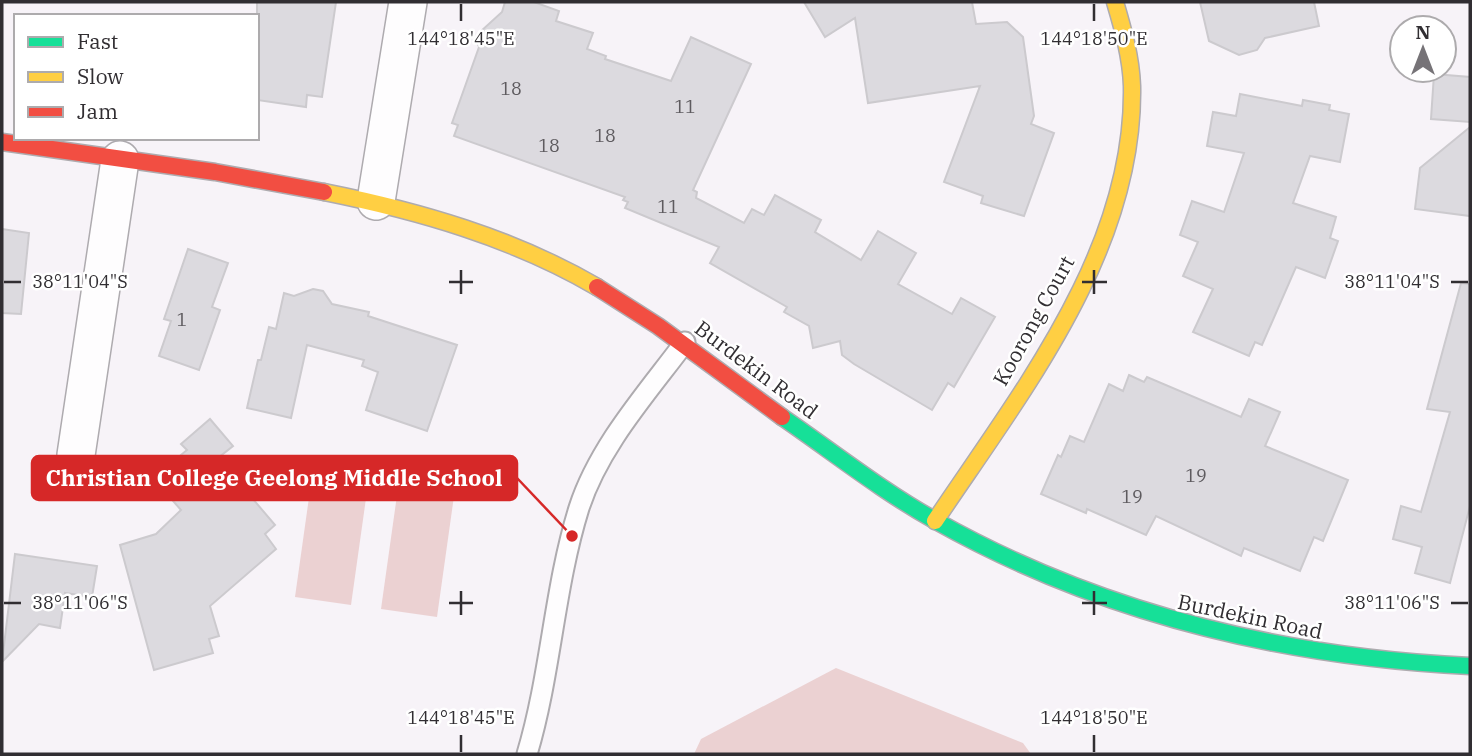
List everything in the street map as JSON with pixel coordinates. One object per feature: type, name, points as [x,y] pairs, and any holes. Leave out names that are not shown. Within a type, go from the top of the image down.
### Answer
[{"type":"street","points":[[376,201],[408,2]]},
{"type":"street","name":"Koorong Court","points":[[935,521],[1051,344],[1080,290],[1108,224],[1123,173],[1132,86],[1125,36],[1115,2]]},
{"type":"street","name":"Burdekin Road","points":[[2,142],[376,201],[467,229],[559,266],[640,311],[810,436],[935,521],[1041,574],[1110,602],[1186,626],[1296,652],[1414,665],[1470,666]]},
{"type":"street","points":[[76,455],[120,160]]},
{"type":"lane","points":[[527,754],[554,616],[579,508],[609,447],[685,342]]},
{"type":"shaded area","points":[[312,476],[368,484],[351,605],[295,597]]},
{"type":"shaded area","points":[[398,488],[454,496],[437,617],[381,609]]},
{"type":"shaded area","points":[[836,668],[1023,743],[1031,754],[694,754],[701,739]]},
{"type":"building","points":[[257,2],[336,2],[322,97],[307,95],[306,107],[259,100]]},
{"type":"building","points":[[505,2],[534,2],[559,11],[556,21],[593,33],[587,49],[606,56],[605,59],[671,81],[691,37],[751,64],[693,190],[697,192],[696,198],[744,223],[752,209],[764,215],[775,195],[821,220],[815,232],[861,260],[878,231],[916,253],[898,284],[952,314],[961,298],[995,317],[954,387],[948,383],[932,410],[842,355],[840,341],[813,348],[809,326],[784,312],[787,307],[710,263],[719,247],[625,208],[628,202],[623,200],[625,197],[454,136],[458,125],[452,123],[479,47],[477,42],[480,32],[502,12]]},
{"type":"building","points":[[804,2],[972,2],[976,24],[1007,22],[1023,37],[1034,116],[1031,124],[1054,133],[1024,216],[981,203],[983,196],[944,182],[980,86],[868,103],[855,18],[825,37]]},
{"type":"building","points":[[1200,2],[1314,2],[1319,26],[1265,38],[1257,50],[1239,55],[1209,41]]},
{"type":"building","points":[[1458,76],[1470,77],[1470,122],[1431,119],[1433,84],[1458,84]]},
{"type":"building","points":[[1240,94],[1302,106],[1303,100],[1330,105],[1329,110],[1349,114],[1340,162],[1310,156],[1293,203],[1336,217],[1330,238],[1338,241],[1325,278],[1296,267],[1262,345],[1255,342],[1249,356],[1193,332],[1213,289],[1183,276],[1198,242],[1180,235],[1192,201],[1224,212],[1244,153],[1207,146],[1213,112],[1236,116]]},
{"type":"building","points":[[1470,127],[1470,216],[1415,209],[1420,168]]},
{"type":"building","points":[[2,229],[29,233],[21,314],[2,313]]},
{"type":"building","points":[[188,249],[228,263],[212,307],[220,310],[199,370],[159,356],[171,321],[164,319]]},
{"type":"building","points":[[1461,283],[1470,284],[1470,506],[1450,583],[1415,573],[1422,547],[1393,539],[1401,506],[1421,512],[1450,412],[1427,409]]},
{"type":"building","points":[[313,289],[323,291],[332,304],[369,312],[368,316],[457,345],[427,431],[366,410],[378,372],[362,366],[364,360],[307,345],[291,418],[247,408],[258,360],[261,360],[269,327],[276,329],[284,293],[294,296]]},
{"type":"building","points":[[1129,375],[1144,382],[1147,377],[1241,417],[1249,399],[1280,412],[1265,446],[1348,480],[1323,541],[1314,537],[1300,571],[1244,548],[1241,556],[1156,516],[1146,535],[1087,509],[1086,513],[1041,494],[1058,455],[1061,457],[1070,436],[1084,442],[1109,384],[1123,391]]},
{"type":"building","points":[[210,419],[233,446],[218,458],[275,525],[265,534],[276,549],[210,606],[219,636],[209,639],[213,653],[154,670],[120,545],[156,534],[181,510],[159,485],[174,472],[169,465],[187,450],[181,444]]},
{"type":"building","points":[[15,554],[97,566],[92,597],[65,593],[60,628],[39,624],[2,662]]},
{"type":"traffic: fast","points":[[782,417],[877,484],[936,521],[999,554],[1063,582],[1195,625],[1262,641],[1331,653],[1470,666]]},
{"type":"traffic: slow","points":[[935,521],[1003,421],[1067,316],[1094,261],[1115,205],[1128,146],[1132,86],[1124,33],[1115,2]]},
{"type":"traffic: slow","points":[[324,192],[465,228],[532,254],[597,287]]},
{"type":"traffic: jam","points":[[2,142],[215,172],[324,192]]},
{"type":"traffic: jam","points":[[597,287],[658,326],[782,417]]},
{"type":"place","name":"Christian College Geelong Middle School","points":[[572,536]]}]
